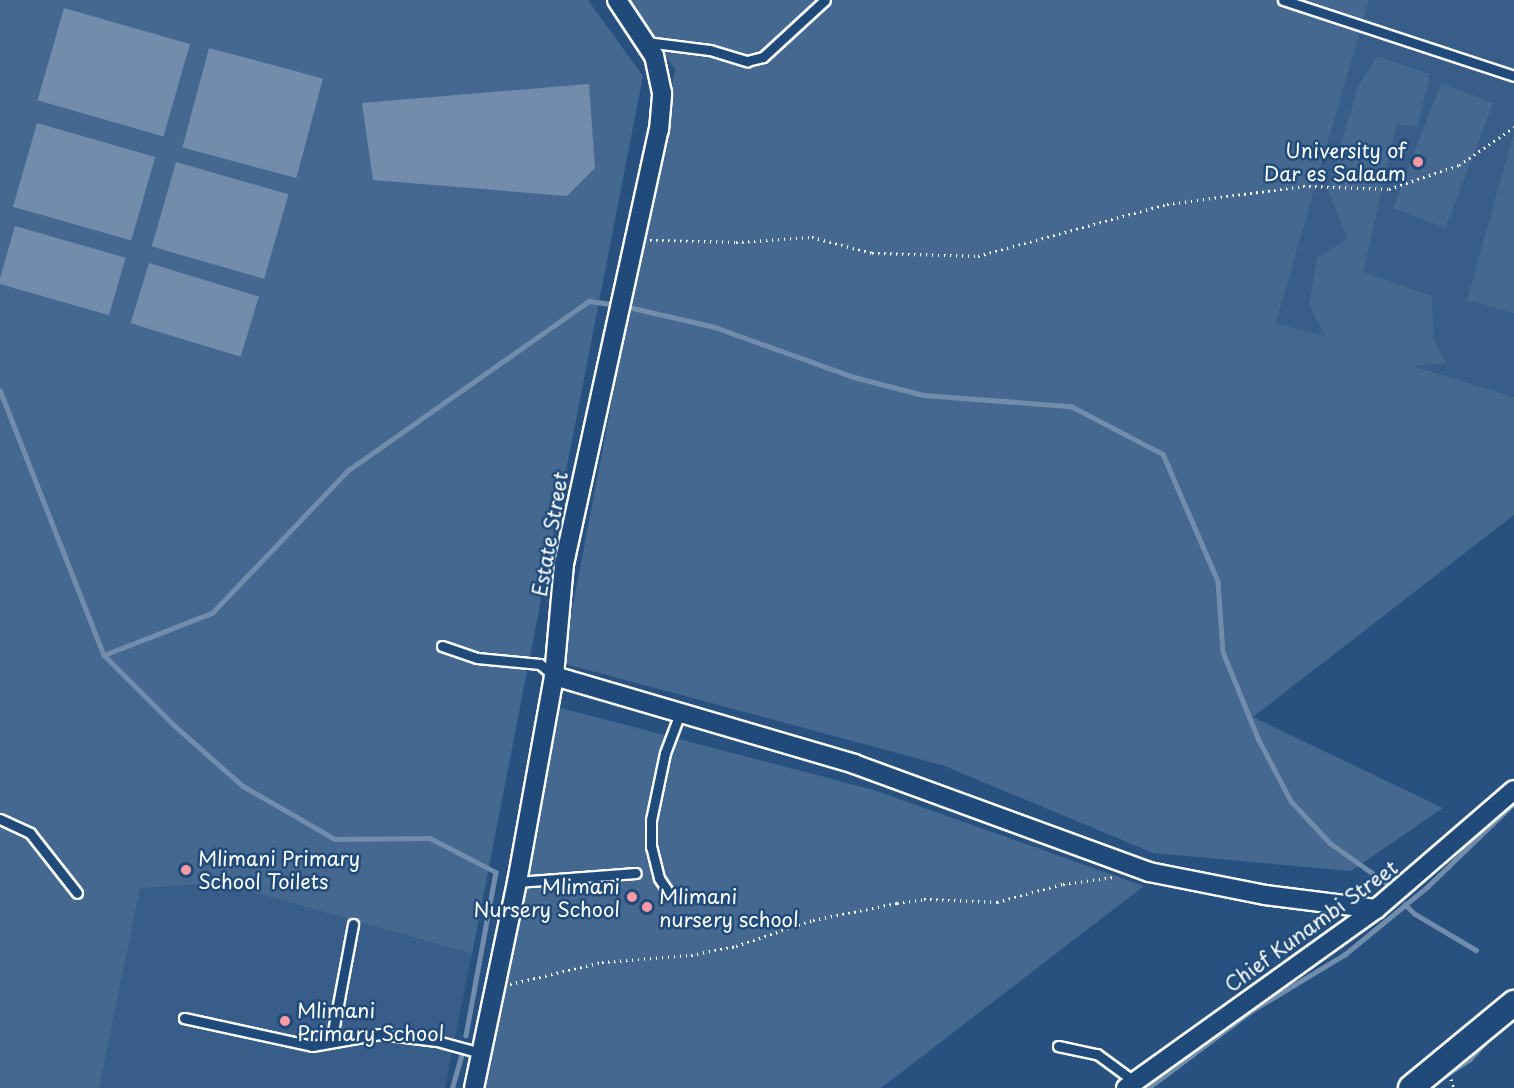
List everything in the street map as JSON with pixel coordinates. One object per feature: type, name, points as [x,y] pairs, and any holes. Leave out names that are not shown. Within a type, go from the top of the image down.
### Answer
[{"type":"street","name":"Estate Street","points":[[474,1088],[517,882],[554,676],[564,564],[633,239],[659,130],[662,93],[654,56],[616,0]]},
{"type":"street","points":[[554,676],[854,764],[1149,872],[1265,895],[1376,909]]},
{"type":"street","name":"Chief Kunambi Street","points":[[1130,1085],[1376,909],[1514,790]]},
{"type":"street","points":[[1411,1088],[1514,1003]]},
{"type":"lane","points":[[646,42],[710,50],[747,61],[763,57],[825,0]]},
{"type":"lane","points":[[1283,0],[1514,76]]},
{"type":"lane","points":[[442,646],[477,658],[540,664],[554,676]]},
{"type":"lane","points":[[667,890],[658,878],[651,820],[665,753],[680,713]]},
{"type":"lane","points":[[0,819],[30,833],[77,893]]},
{"type":"lane","points":[[517,882],[636,873]]},
{"type":"lane","points":[[331,1042],[353,924]]},
{"type":"lane","points":[[184,1018],[312,1046],[349,1036],[398,1035],[481,1053]]},
{"type":"lane","points":[[1058,1046],[1097,1054],[1130,1085]]},
{"type":"path","points":[[633,239],[736,242],[812,237],[873,253],[978,256],[1167,204],[1303,186],[1389,189],[1459,165],[1514,127]]},
{"type":"path","points":[[495,987],[602,962],[691,955],[736,946],[813,920],[897,903],[924,899],[997,902],[1063,884],[1117,877]]},
{"type":"shaded area","points":[[0,0],[588,0],[643,76],[472,954],[221,883],[140,888],[99,1088],[0,1088]]},
{"type":"shaded area","points":[[624,0],[1369,0],[1276,323],[1325,336],[1309,304],[1317,258],[1347,239],[1328,190],[1358,86],[1377,56],[1430,74],[1417,127],[1397,124],[1363,272],[1432,296],[1434,340],[1446,363],[1414,366],[1514,397],[1514,515],[1253,717],[1443,808],[1351,871],[1153,853],[942,765],[562,663],[675,69]]},
{"type":"shaded area","name":"University of Dar es Salaam","points":[[1369,0],[1514,0],[1514,397],[1276,323]]},
{"type":"shaded area","points":[[64,8],[190,44],[163,136],[38,100]]},
{"type":"shaded area","points":[[209,48],[323,79],[296,178],[182,147]]},
{"type":"shaded area","points":[[1441,83],[1493,103],[1445,228],[1393,208]]},
{"type":"shaded area","points":[[589,84],[595,168],[567,196],[373,180],[362,103]]},
{"type":"shaded area","points":[[37,123],[155,157],[131,241],[13,207]]},
{"type":"shaded area","points":[[1514,137],[1514,313],[1467,300]]},
{"type":"shaded area","points":[[176,162],[288,194],[264,279],[152,247]]},
{"type":"shaded area","points":[[15,226],[126,258],[109,315],[0,284]]},
{"type":"shaded area","points":[[149,263],[259,297],[241,357],[131,323]]},
{"type":"shaded area","points":[[557,707],[874,790],[1144,886],[881,1088],[484,1088]]},
{"type":"shaded area","name":"Mlimani Primary School","points":[[142,860],[472,954],[445,1088],[99,1088]]},
{"type":"waterway","points":[[104,655],[212,613],[347,471],[589,301],[616,305]]},
{"type":"waterway","points":[[624,306],[715,327],[854,377],[923,395],[1071,406],[1163,454],[1218,581],[1223,652],[1259,740],[1291,801],[1330,843],[1392,887]]},
{"type":"waterway","points":[[0,390],[104,655],[174,725],[243,786],[335,839],[430,838],[496,872],[466,1035]]},
{"type":"waterway","points":[[1148,1088],[1251,1011],[1344,955],[1427,887],[1514,803]]},
{"type":"waterway","points":[[1405,904],[1415,914],[1476,950]]},
{"type":"waterway","points":[[1444,1076],[1470,1059],[1490,1037]]},
{"type":"waterway","points":[[452,1088],[462,1053]]},
{"type":"place","name":"University of Dar es Salaam","points":[[1418,162]]},
{"type":"place","name":"Mlimani Primary School Toilets","points":[[186,870]]},
{"type":"place","name":"Mlimani Nursery School","points":[[632,897]]},
{"type":"place","name":"Mlimani nursery school","points":[[647,907]]},
{"type":"place","name":"Mlimani Primary School","points":[[285,1021]]}]
